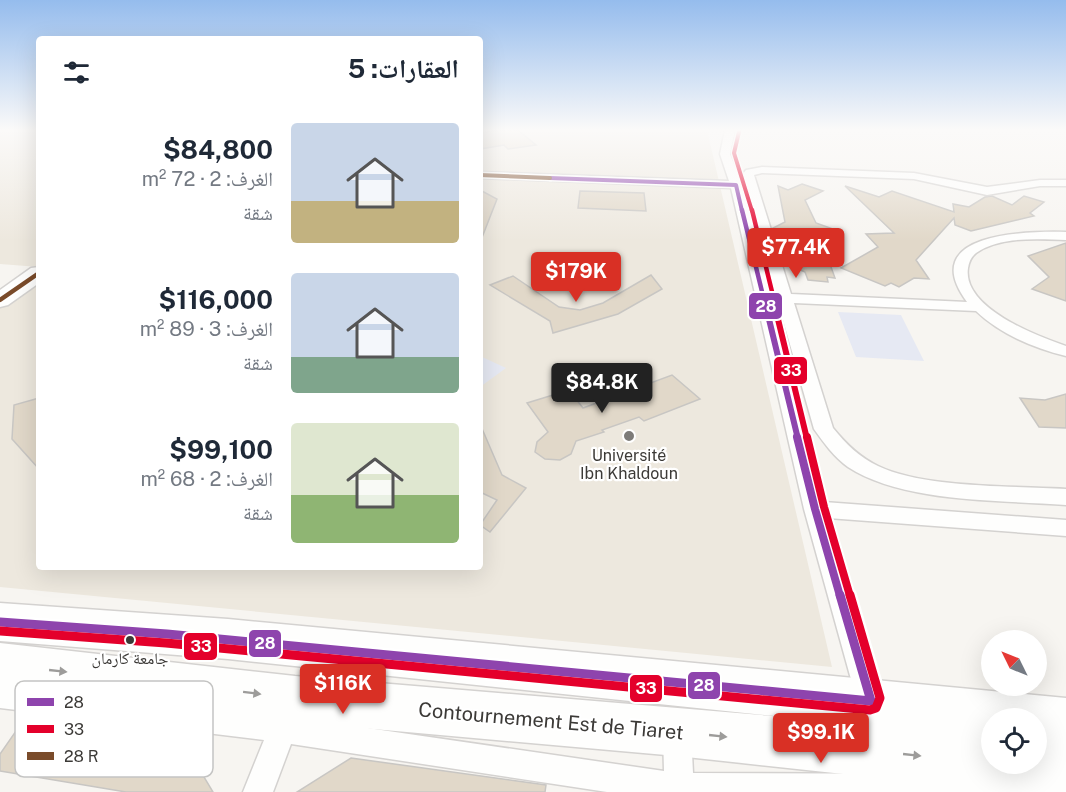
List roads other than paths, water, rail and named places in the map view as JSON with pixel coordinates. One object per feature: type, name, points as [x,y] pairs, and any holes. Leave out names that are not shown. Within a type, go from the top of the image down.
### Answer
[{"type":"highway","points":[[0,622],[188,636],[981,713]]},
{"type":"highway","name":"Contournement Est de Tiaret","points":[[0,665],[147,681]]},
{"type":"highway","name":"Contournement Est de Tiaret","points":[[213,696],[289,714],[677,731],[1066,771]]},
{"type":"highway","points":[[1047,720],[1066,722]]},
{"type":"street","points":[[729,167],[736,185],[815,509],[871,701]]},
{"type":"street","points":[[1066,183],[1041,183],[987,191],[920,177],[762,170],[750,172],[748,175],[824,429],[829,439],[848,457],[876,474],[908,484],[1066,497]]},
{"type":"street","points":[[483,175],[736,185]]},
{"type":"street","points":[[1066,236],[1018,236],[998,239],[971,251],[963,259],[960,269],[961,280],[980,307],[1011,329],[1066,351]]},
{"type":"street","points":[[0,282],[36,258]]},
{"type":"street","points":[[0,300],[36,275]]},
{"type":"street","points":[[784,298],[980,307]]},
{"type":"street","points":[[815,509],[1066,528]]},
{"type":"street","points":[[0,695],[15,696]]},
{"type":"street","points":[[213,709],[289,714],[679,790],[970,789],[1002,792]]},
{"type":"street","points":[[258,792],[289,714]]},
{"type":"street","points":[[677,731],[679,790]]},
{"type":"place","name":"Université Ibn Khaldoun","points":[[629,436]]},
{"type":"place","name":"جامعة كارمان","points":[[130,640]]}]
